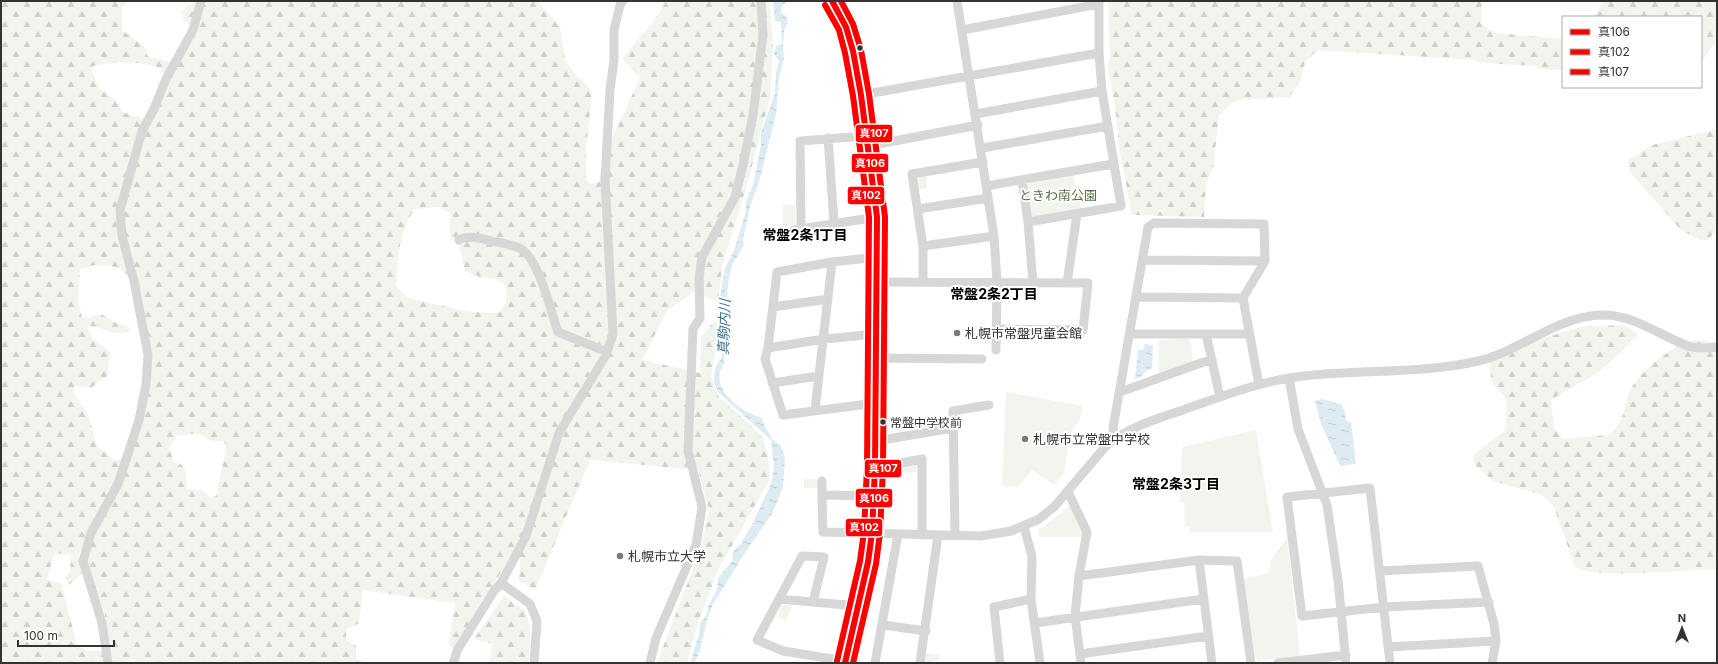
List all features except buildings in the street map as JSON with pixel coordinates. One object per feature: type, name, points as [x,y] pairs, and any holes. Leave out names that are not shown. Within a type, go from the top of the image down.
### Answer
[{"type":"highway","points":[[832,1],[846,26],[854,52],[877,217],[875,496],[872,533],[858,606],[845,662]]},
{"type":"street","points":[[108,663],[102,623],[83,561],[90,533],[118,484],[139,420],[146,385],[148,355],[122,236],[120,210],[142,131],[153,111],[166,79],[193,30],[201,1]]},
{"type":"street","points":[[453,663],[462,642],[494,590],[501,582],[526,536],[559,433],[607,352],[613,334],[605,179],[610,90],[614,60],[614,30],[620,5],[623,1]]},
{"type":"street","points":[[650,663],[656,638],[696,545],[702,507],[688,451],[693,329],[700,318],[698,278],[702,257],[735,197],[743,165],[753,115],[762,42],[761,1]]},
{"type":"street","points":[[957,1],[982,148],[994,236],[996,350]]},
{"type":"street","points":[[962,30],[1099,3],[1099,53],[1102,91],[1121,206],[1028,222]]},
{"type":"street","points":[[861,95],[1099,53]]},
{"type":"street","points":[[976,114],[1102,91]]},
{"type":"street","points":[[877,217],[797,229],[800,141],[828,138],[867,141],[978,125]]},
{"type":"street","points":[[982,148],[1108,126]]},
{"type":"street","points":[[828,138],[834,223]]},
{"type":"street","points":[[923,281],[923,246],[912,174],[983,162]]},
{"type":"street","points":[[986,186],[1113,164]]},
{"type":"street","points":[[1022,180],[1028,222],[1033,283]]},
{"type":"street","points":[[918,209],[988,198]]},
{"type":"street","points":[[1067,283],[1077,214]]},
{"type":"street","points":[[1114,439],[1113,428],[1148,227],[1154,223],[1264,224],[1265,261],[1242,298],[1259,384]]},
{"type":"street","points":[[923,246],[994,236]]},
{"type":"street","points":[[459,240],[463,237],[485,239],[521,249],[530,258],[542,285],[558,332],[607,352]]},
{"type":"street","points":[[876,404],[815,410],[783,415],[765,359],[768,348],[777,272],[877,256]]},
{"type":"street","points":[[1143,260],[1265,261]]},
{"type":"street","points":[[815,410],[832,262]]},
{"type":"street","points":[[877,282],[923,281],[1088,283],[1083,330],[996,329]]},
{"type":"street","points":[[1137,297],[1242,298]]},
{"type":"street","points":[[773,307],[828,299]]},
{"type":"street","points":[[822,481],[823,532],[981,536],[1011,531],[1024,527],[1039,519],[1055,506],[1093,460],[1114,439],[1136,426],[1259,384],[1289,378],[1439,367],[1478,361],[1500,355],[1562,323],[1588,316],[1602,315],[1626,317],[1690,346],[1717,347]]},
{"type":"street","points":[[768,348],[824,339],[876,334]]},
{"type":"street","points":[[1130,334],[1248,334]]},
{"type":"street","points":[[1206,334],[1220,397]]},
{"type":"street","points":[[877,358],[982,359]]},
{"type":"street","points":[[1120,392],[1212,359]]},
{"type":"street","points":[[772,382],[819,376]]},
{"type":"street","points":[[1278,663],[1346,659],[1341,611],[1324,494],[1298,430],[1289,378]]},
{"type":"street","points":[[955,535],[953,410],[989,405]]},
{"type":"street","points":[[876,441],[953,428]]},
{"type":"street","points":[[876,468],[922,459],[922,535]]},
{"type":"street","points":[[1390,663],[1388,647],[1384,607],[1380,571],[1370,488],[1287,497],[1302,616],[1384,607],[1489,602]]},
{"type":"street","points":[[1068,492],[1087,532],[1079,576],[1075,616],[1080,658],[1208,636]]},
{"type":"street","points":[[822,495],[875,496]]},
{"type":"street","points":[[1024,527],[1032,556],[1031,599],[1040,663]]},
{"type":"street","points":[[876,663],[898,534]]},
{"type":"street","points":[[920,663],[926,631],[938,535]]},
{"type":"street","points":[[813,602],[824,557],[802,556],[757,640],[783,651],[845,662]]},
{"type":"street","points":[[1079,576],[1199,560],[1237,561],[1251,663]]},
{"type":"street","points":[[1199,560],[1212,663]]},
{"type":"street","points":[[1380,571],[1478,566],[1489,602],[1496,641],[1492,663]]},
{"type":"street","points":[[501,582],[530,604],[536,621],[534,663]]},
{"type":"street","points":[[779,599],[858,606]]},
{"type":"street","points":[[1000,663],[994,607],[1031,599]]},
{"type":"street","points":[[1035,623],[1075,616],[1203,599]]},
{"type":"street","points":[[883,625],[926,631]]},
{"type":"street","points":[[1388,647],[1496,641]]},
{"type":"green space","points":[[1,1],[128,1],[122,7],[122,30],[144,46],[148,57],[172,62],[165,73],[161,72],[161,68],[134,63],[117,63],[90,67],[100,89],[115,100],[123,112],[145,120],[146,112],[194,36],[196,28],[184,22],[182,12],[188,4],[208,1],[538,1],[560,27],[565,60],[577,76],[588,86],[592,95],[586,148],[586,179],[591,184],[599,182],[610,143],[640,78],[622,58],[654,21],[666,1],[770,2],[773,46],[770,98],[746,188],[722,266],[718,302],[694,292],[667,311],[642,360],[700,373],[701,336],[716,320],[718,336],[711,377],[719,397],[762,436],[768,456],[770,479],[718,570],[699,620],[687,663],[657,663],[701,548],[709,510],[698,470],[590,460],[535,590],[519,581],[520,561],[511,555],[455,650],[449,645],[455,603],[363,590],[359,623],[346,630],[346,640],[356,646],[356,659],[369,663],[141,663],[133,660],[125,663],[1,663]],"holes":[[[438,207],[450,213],[450,237],[459,245],[465,271],[480,277],[495,279],[506,286],[506,303],[499,313],[469,312],[408,298],[396,286],[400,246],[405,229],[414,209]],[[95,265],[117,267],[136,281],[146,337],[152,349],[149,374],[130,455],[115,461],[97,446],[88,414],[74,394],[74,386],[91,388],[108,375],[110,352],[93,339],[87,326],[98,327],[117,333],[130,331],[129,327],[112,321],[103,315],[95,315],[89,318],[82,317],[78,299],[80,269]],[[197,433],[213,441],[223,441],[227,445],[216,496],[211,498],[202,490],[187,489],[186,472],[182,465],[174,462],[169,448],[177,436]],[[84,549],[87,580],[104,609],[111,650],[87,651],[77,645],[61,583],[47,580],[54,553],[71,555],[70,571],[65,577],[69,585],[82,573],[78,558],[80,551]]]},
{"type":"green space","points":[[1108,1],[1482,1],[1481,24],[1496,33],[1562,39],[1562,70],[1539,69],[1536,66],[1481,63],[1476,60],[1317,50],[1305,63],[1300,82],[1289,97],[1239,100],[1231,103],[1219,116],[1213,168],[1206,184],[1204,217],[1132,215],[1119,149],[1116,113],[1108,67],[1110,58]]},
{"type":"green space","points":[[1604,1],[1717,1],[1717,40],[1702,62],[1702,16],[1594,16]]},
{"type":"green space","points":[[1714,130],[1717,131],[1717,226],[1715,232],[1708,240],[1699,240],[1680,229],[1629,171],[1628,160],[1652,145]]},
{"type":"green space","name":"ときわ南公園","points":[[1073,175],[1081,209],[1031,217],[1027,184]]},
{"type":"green space","points":[[926,176],[927,188],[918,190],[917,181],[920,177]]},
{"type":"green space","points":[[783,205],[795,205],[795,225],[783,227]]},
{"type":"green space","points":[[1623,325],[1637,333],[1637,336],[1598,372],[1551,400],[1554,429],[1563,439],[1608,435],[1622,419],[1631,389],[1642,374],[1659,358],[1678,346],[1688,342],[1696,340],[1717,342],[1717,570],[1622,574],[1587,571],[1575,567],[1554,507],[1542,495],[1493,481],[1475,465],[1473,457],[1485,445],[1506,429],[1506,399],[1491,381],[1490,361],[1500,351],[1580,327]]},
{"type":"green space","points":[[1189,339],[1194,363],[1159,375],[1159,340]]},
{"type":"green space","points":[[1006,392],[1083,406],[1079,421],[1070,434],[1064,473],[1054,485],[1032,470],[1018,487],[1002,486]]},
{"type":"green space","points":[[1256,430],[1273,532],[1189,532],[1189,527],[1185,526],[1184,502],[1180,502],[1182,447]]},
{"type":"green space","points":[[915,464],[917,466],[917,472],[902,473],[902,465]]},
{"type":"green space","points":[[804,479],[818,479],[818,488],[804,488]]},
{"type":"green space","points":[[1071,504],[1083,534],[1080,537],[1039,537],[1039,529],[1054,519]]},
{"type":"green space","points":[[1287,538],[1300,656],[1258,661],[1255,656],[1244,579],[1268,573],[1272,558]]},
{"type":"green space","points":[[504,596],[526,611],[530,628],[529,663],[489,663],[493,644],[474,639]]},
{"type":"green space","points":[[781,605],[793,605],[786,621],[777,617]]},
{"type":"green space","points":[[925,653],[940,655],[939,660],[924,663]]},
{"type":"water","name":"真駒内川","points":[[773,1],[788,1],[782,6],[781,13],[786,16],[788,22],[784,31],[784,58],[779,77],[776,114],[760,178],[750,207],[743,239],[744,245],[732,265],[729,277],[725,314],[724,363],[719,374],[720,383],[724,392],[733,402],[745,411],[761,418],[772,439],[781,446],[785,459],[783,487],[772,514],[746,551],[713,604],[707,620],[700,651],[694,663],[689,663],[691,662],[699,635],[700,623],[707,614],[708,606],[717,590],[718,578],[733,560],[733,551],[741,544],[750,529],[771,484],[774,467],[771,440],[718,392],[714,382],[716,366],[722,357],[719,303],[725,268],[734,251],[746,211],[746,202],[753,185],[761,145],[761,133],[775,93],[776,73],[779,61],[774,54],[776,46],[782,44],[781,22],[775,21]]},
{"type":"water","points":[[1145,344],[1153,346],[1152,368],[1143,373],[1143,376],[1135,379],[1138,350],[1143,350]]},
{"type":"water","points":[[1322,399],[1340,404],[1343,407],[1346,421],[1351,422],[1356,464],[1340,466],[1321,424],[1315,401]]},
{"type":"transit line","name":"真106","points":[[832,1],[846,27],[853,51],[861,95],[877,217],[875,468],[872,533],[868,562],[845,663]]},
{"type":"transit line","name":"真107","points":[[841,1],[853,24],[861,50],[869,94],[885,217],[883,468],[880,533],[876,564],[853,663]]},
{"type":"transit line","name":"真102","points":[[825,5],[839,30],[845,53],[853,96],[869,217],[867,468],[864,532],[860,561],[837,661]]},
{"type":"place","name":"札幌市常盤児童会館","points":[[957,333]]},
{"type":"place","name":"常盤中学校前","points":[[883,422]]},
{"type":"place","name":"札幌市立常盤中学校","points":[[1025,439]]},
{"type":"place","name":"札幌市立大学","points":[[620,556]]},
{"type":"district","name":"常盤2条1丁目","points":[[805,235]]},
{"type":"district","name":"常盤2条2丁目","points":[[994,294]]},
{"type":"district","name":"常盤2条3丁目","points":[[1176,484]]}]
